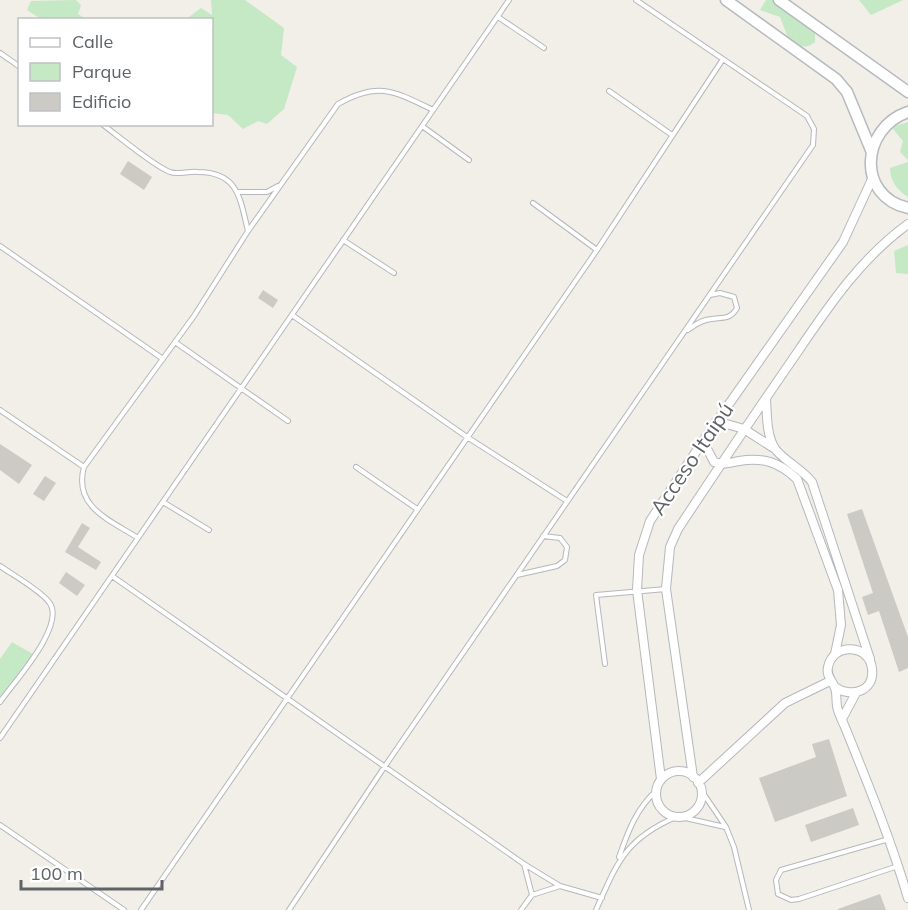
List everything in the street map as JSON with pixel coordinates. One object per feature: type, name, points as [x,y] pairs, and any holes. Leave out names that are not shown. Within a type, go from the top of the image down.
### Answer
[{"type":"street","points":[[726,0],[836,78],[848,92],[871,150],[873,177],[890,200],[908,208]]},
{"type":"street","points":[[779,0],[908,92]]},
{"type":"street","points":[[871,150],[876,136],[885,124],[897,115],[908,112]]},
{"type":"street","name":"Acceso Itaipú","points":[[661,779],[637,590],[639,555],[650,521],[716,422],[843,242],[873,177]]},
{"type":"street","name":"Acceso Itaipú","points":[[698,783],[666,589],[670,547],[678,529],[744,429],[843,288],[865,261],[908,224]]},
{"type":"street","points":[[766,398],[767,419],[776,449]]},
{"type":"street","points":[[716,422],[744,429],[776,449],[804,472],[812,482],[871,663],[872,678],[863,690],[856,693],[841,692],[832,684]]},
{"type":"street","points":[[703,441],[710,458],[721,464],[759,459],[770,461],[786,468],[797,479],[838,590],[841,625],[835,654],[828,667],[832,684],[842,719],[889,838],[908,898]]},
{"type":"street","points":[[835,654],[841,650],[855,649],[867,657],[871,663]]},
{"type":"street","points":[[698,783],[676,771],[661,779],[656,791],[656,799],[662,810],[679,818],[690,814],[699,806],[698,783],[785,703],[832,684]]},
{"type":"street","points":[[842,719],[856,693]]},
{"type":"lane","points":[[0,738],[509,0]]},
{"type":"lane","points":[[289,910],[516,575],[813,146],[812,123],[807,116],[636,0]]},
{"type":"lane","points":[[498,17],[544,48]]},
{"type":"lane","points":[[0,53],[18,66]]},
{"type":"lane","points":[[141,910],[597,250],[723,59]]},
{"type":"lane","points":[[138,538],[87,503],[80,480],[84,467],[176,342],[248,231],[338,104],[356,93],[373,89],[386,91],[433,110]]},
{"type":"lane","points":[[609,91],[672,135]]},
{"type":"lane","points":[[105,126],[171,173],[199,171],[219,174],[238,192],[248,231]]},
{"type":"lane","points":[[422,126],[469,160]]},
{"type":"lane","points":[[238,192],[267,192],[280,185]]},
{"type":"lane","points":[[533,203],[597,250]]},
{"type":"lane","points":[[343,240],[394,273]]},
{"type":"lane","points":[[0,246],[163,359]]},
{"type":"lane","points":[[684,332],[707,320],[726,319],[733,315],[737,308],[735,297],[720,293],[710,295]]},
{"type":"lane","points":[[292,315],[467,437],[567,501]]},
{"type":"lane","points":[[176,342],[288,421]]},
{"type":"lane","points":[[0,410],[84,467]]},
{"type":"lane","points":[[356,467],[417,509]]},
{"type":"lane","points":[[163,502],[209,530]]},
{"type":"lane","points":[[516,575],[556,566],[565,560],[567,547],[560,538],[543,536]]},
{"type":"lane","points":[[0,566],[49,602],[54,616],[50,633],[0,702]]},
{"type":"lane","points":[[112,576],[524,864],[560,886],[602,898]]},
{"type":"lane","points":[[605,664],[596,595],[666,589]]},
{"type":"lane","points":[[698,783],[726,827],[734,847],[750,910]]},
{"type":"lane","points":[[596,910],[619,859],[628,830],[642,804],[656,791]]},
{"type":"lane","points":[[619,859],[644,832],[679,818],[726,827]]},
{"type":"lane","points":[[0,825],[124,910]]},
{"type":"lane","points":[[889,838],[781,870],[776,880],[778,894],[791,900],[799,899],[898,866]]},
{"type":"lane","points":[[524,864],[532,895]]},
{"type":"lane","points":[[521,910],[532,895],[560,886]]},
{"type":"green space","points":[[76,0],[81,5],[78,14],[84,18],[39,18],[27,10],[31,1]]},
{"type":"green space","points":[[211,0],[245,0],[284,28],[281,55],[297,67],[284,109],[267,124],[258,121],[243,129],[228,115],[213,113],[213,18],[189,17],[201,8],[212,15]]},
{"type":"green space","points":[[766,0],[786,0],[815,31],[815,42],[802,46],[789,40],[780,17],[760,10]]},
{"type":"green space","points":[[859,0],[903,0],[871,15]]},
{"type":"green space","points":[[908,122],[908,160],[900,152],[903,141],[893,129],[895,126]]},
{"type":"green space","points":[[908,162],[908,197],[895,185],[890,168]]},
{"type":"green space","points":[[908,245],[908,274],[896,273],[894,251]]},
{"type":"green space","points":[[12,642],[33,654],[0,703],[0,659]]},
{"type":"building","points":[[128,161],[152,177],[144,190],[120,174]]},
{"type":"building","points":[[263,290],[278,300],[273,308],[258,298]]},
{"type":"building","points":[[0,444],[32,465],[19,484],[0,470]]},
{"type":"building","points":[[45,476],[56,483],[44,501],[33,494]]},
{"type":"building","points":[[862,509],[908,637],[908,668],[899,672],[879,611],[868,615],[862,597],[873,593],[847,514]]},
{"type":"building","points":[[82,523],[90,528],[78,547],[101,562],[96,570],[65,552]]},
{"type":"building","points":[[66,572],[85,585],[77,596],[59,583]]},
{"type":"building","points":[[829,739],[847,796],[775,822],[759,778],[816,757],[812,744]]},
{"type":"building","points":[[853,808],[859,825],[811,842],[805,825]]},
{"type":"building","points":[[880,894],[886,910],[838,910],[838,909]]}]
